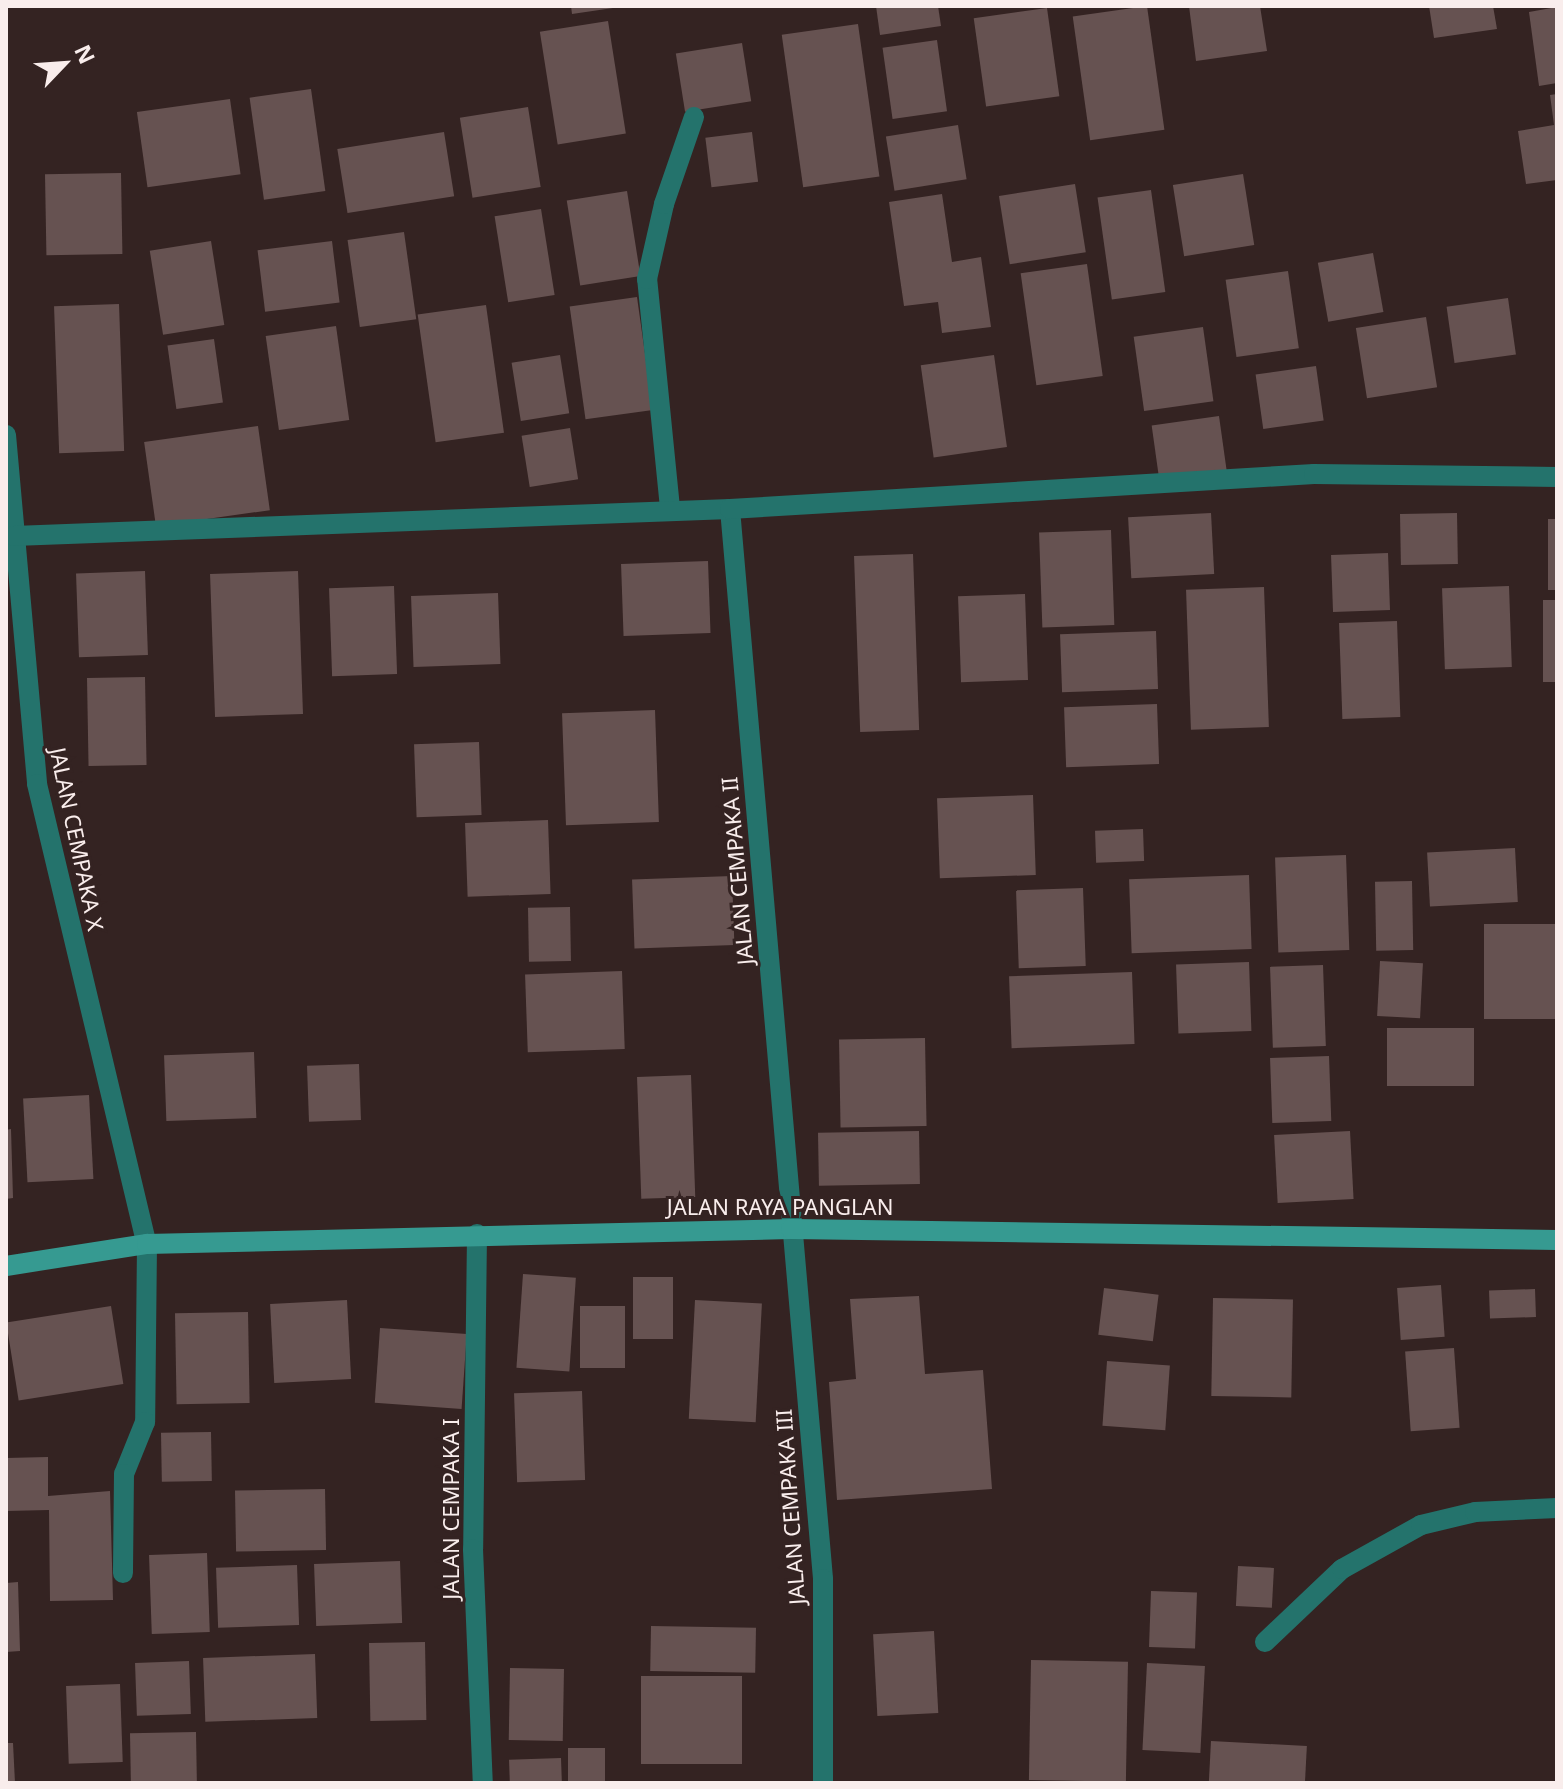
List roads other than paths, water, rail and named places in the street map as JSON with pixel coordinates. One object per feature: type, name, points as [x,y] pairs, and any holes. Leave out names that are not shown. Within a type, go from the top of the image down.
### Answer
[{"type":"street","points":[[670,508],[647,279],[664,204],[694,117]]},
{"type":"street","name":"JALAN CEMPAKA X","points":[[6,435],[37,784],[147,1244],[145,1422],[124,1474],[123,1573]]},
{"type":"street","points":[[14,536],[670,508],[730,509],[1314,474],[1557,477]]},
{"type":"street","name":"JALAN CEMPAKA II","points":[[730,509],[791,1229]]},
{"type":"street","name":"JALAN RAYA PANGLAN","points":[[6,1266],[147,1244],[477,1234],[791,1229],[1557,1240]]},
{"type":"street","name":"JALAN CEMPAKA III","points":[[791,1229],[823,1579],[823,1783]]},
{"type":"street","name":"JALAN CEMPAKA I","points":[[477,1234],[473,1549],[483,1783]]},
{"type":"street","points":[[1265,1642],[1342,1569],[1421,1525],[1475,1512],[1557,1508]]}]
